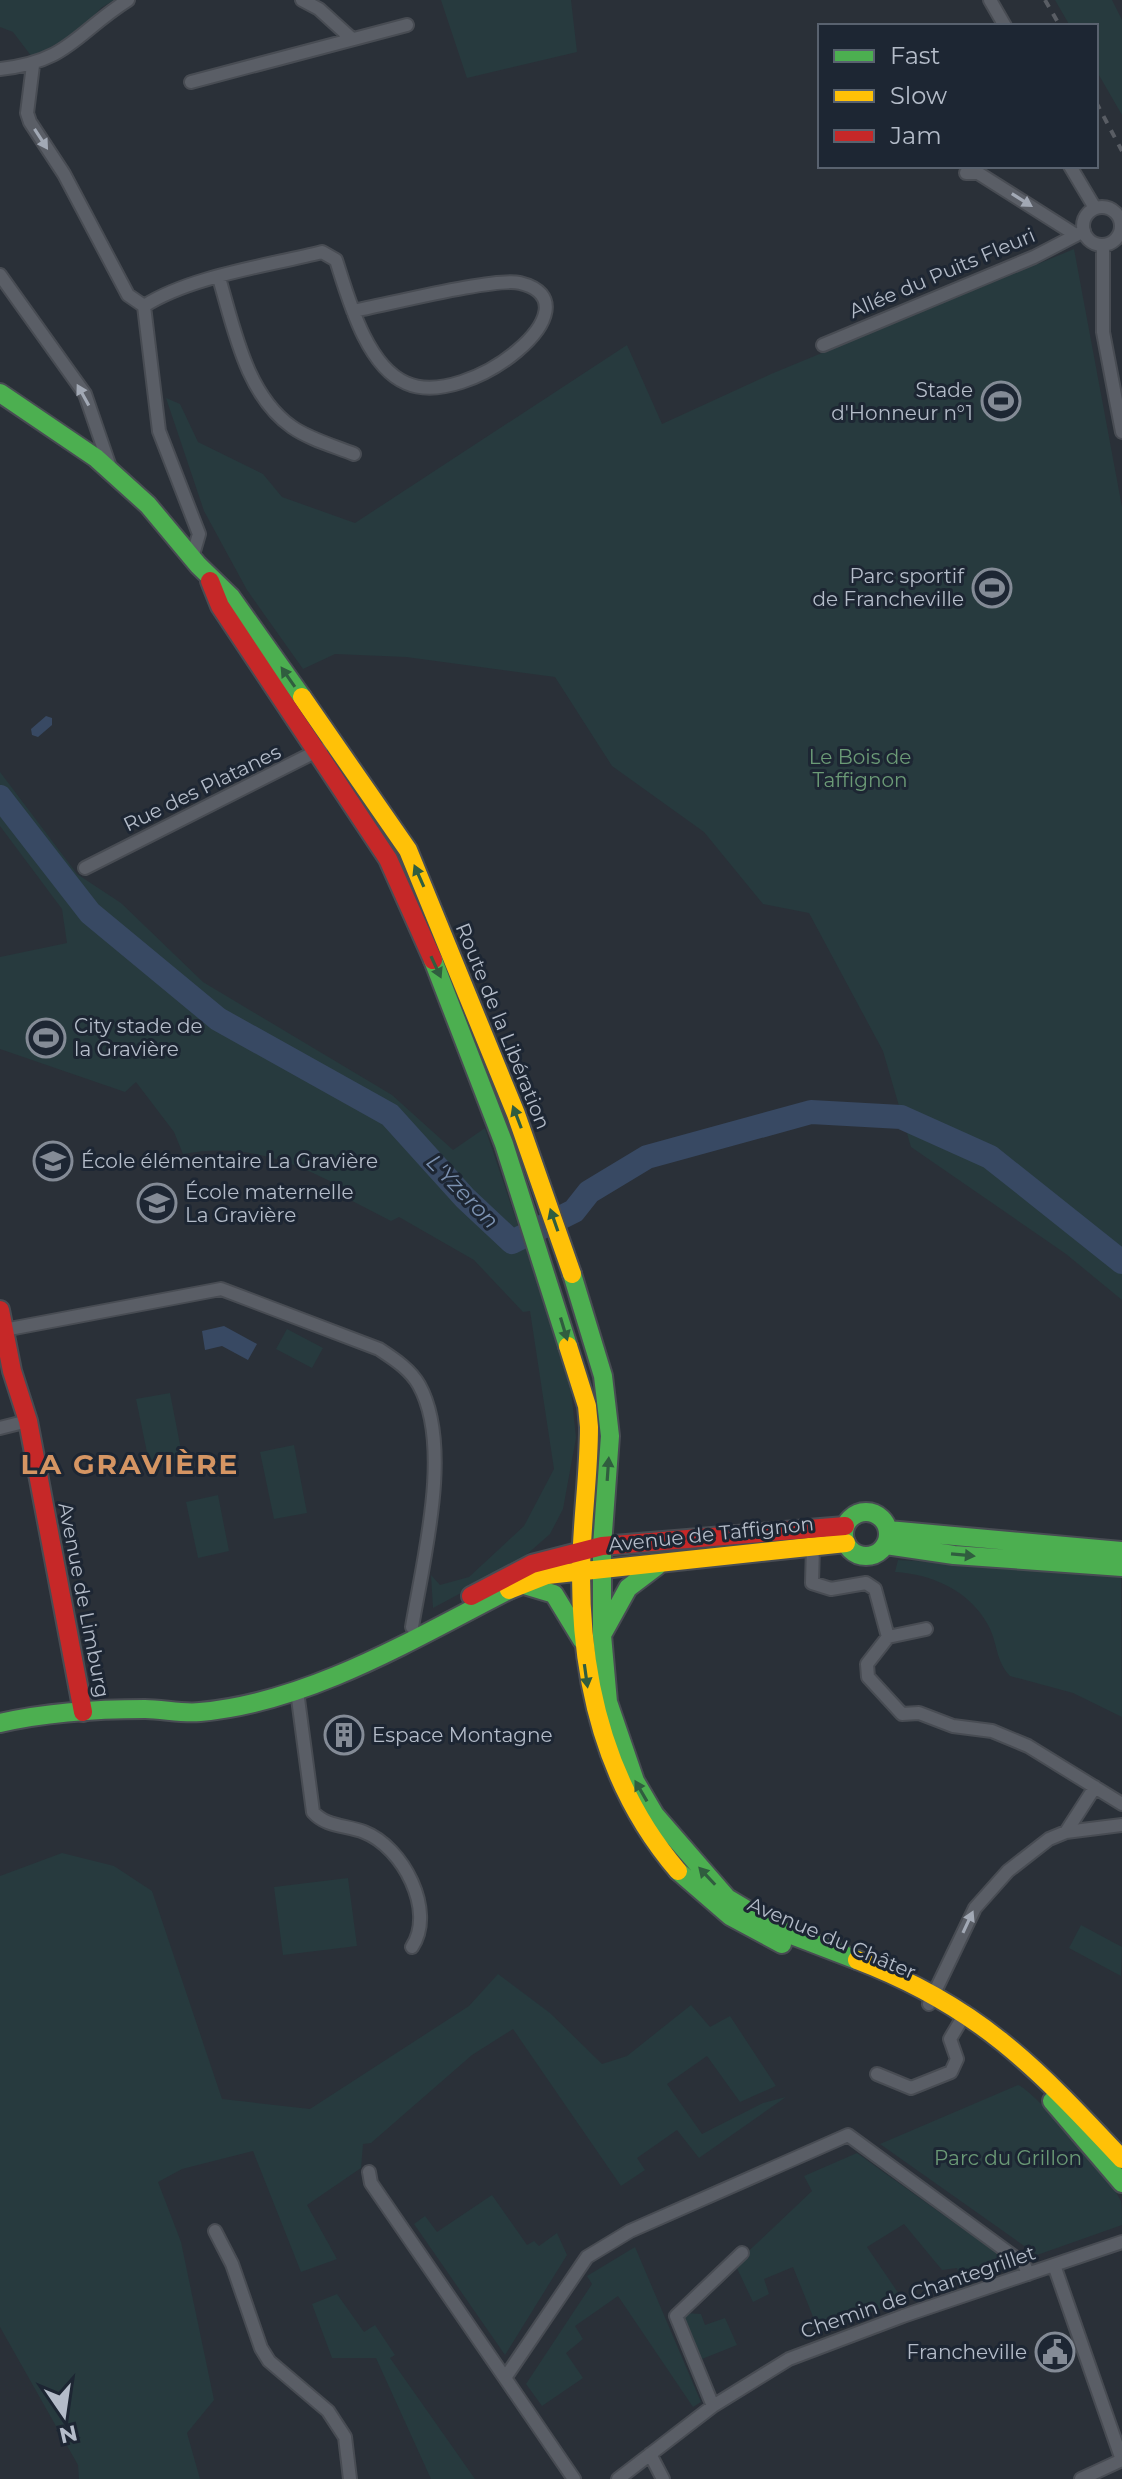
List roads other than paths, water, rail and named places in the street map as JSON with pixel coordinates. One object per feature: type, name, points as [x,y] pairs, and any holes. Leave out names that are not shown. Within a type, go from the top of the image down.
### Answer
[{"type":"main road","name":"Route de la Libération","points":[[0,393],[110,467],[150,507],[210,581],[231,597],[334,740],[408,850],[544,1190],[603,1376],[610,1436],[602,1546]]},
{"type":"main road","name":"Route de la Libération","points":[[210,581],[220,606],[395,872],[454,1010],[521,1197],[587,1406],[590,1437],[582,1551]]},
{"type":"main road","name":"Avenue de Limburg","points":[[0,1310],[28,1421],[83,1712]]},
{"type":"main road","name":"Avenue de Taffignon","points":[[369,1657],[521,1584],[581,1570],[813,1546],[845,1535],[853,1516],[866,1512],[878,1515],[887,1537]]},
{"type":"main road","name":"Avenue de Taffignon","points":[[412,1627],[532,1564],[602,1546],[845,1535]]},
{"type":"main road","name":"Avenue de Taffignon","points":[[845,1535],[862,1556],[876,1555],[887,1537]]},
{"type":"main road","name":"Avenue de Taffignon","points":[[887,1537],[1122,1551]]},
{"type":"main road","name":"Avenue de Taffignon","points":[[887,1537],[954,1555],[1122,1567]]},
{"type":"main road","name":"Avenue du Châter","points":[[602,1546],[602,1635],[608,1702],[635,1781],[655,1815],[723,1904]]},
{"type":"main road","name":"Avenue du Châter","points":[[582,1551],[582,1640],[593,1713],[617,1781],[634,1812],[668,1858],[756,1933],[932,1999],[963,2017],[1026,2073],[1120,2170]]},
{"type":"main road","points":[[602,1635],[631,1580],[663,1562]]},
{"type":"main road","points":[[521,1584],[554,1594],[564,1605],[582,1640]]},
{"type":"main road","points":[[0,1723],[83,1712],[164,1709],[197,1713],[297,1691],[369,1657],[412,1627]]},
{"type":"main road","points":[[164,1709],[268,1688],[341,1660],[412,1627]]},
{"type":"main road","points":[[297,1691],[341,1660]]},
{"type":"street","points":[[0,69],[33,65],[84,37],[106,14],[128,0]]},
{"type":"street","points":[[302,0],[319,9],[352,39]]},
{"type":"street","points":[[990,0],[1004,24]]},
{"type":"street","points":[[191,82],[407,25]]},
{"type":"street","points":[[33,65],[27,113],[30,122],[64,174],[128,295],[144,306],[159,431],[171,467],[196,517],[199,534],[192,558]]},
{"type":"street","points":[[1071,168],[1095,208]]},
{"type":"street","points":[[966,173],[978,173],[1091,241],[1103,245],[1118,236],[1122,225],[1113,210],[1095,208],[1087,215],[1080,233]]},
{"type":"street","name":"Allée du Puits Fleuri","points":[[823,345],[1034,257],[1080,233]]},
{"type":"street","points":[[1103,245],[1103,332],[1122,432]]},
{"type":"street","points":[[144,306],[159,297],[219,278],[322,252],[336,260],[353,311],[362,334],[393,375],[405,383],[427,389],[454,385],[484,373],[534,339],[542,328],[545,315],[542,300],[533,289],[506,282],[353,311]]},
{"type":"street","name":"Route de la Libération","points":[[0,275],[85,394],[110,467]]},
{"type":"street","points":[[219,278],[243,356],[264,397],[291,426],[354,454]]},
{"type":"street","name":"Rue des Platanes","points":[[85,868],[317,752],[334,740]]},
{"type":"street","points":[[4,1330],[221,1289],[379,1349],[402,1363],[418,1383],[427,1404],[437,1457],[412,1627]]},
{"type":"street","points":[[0,1428],[28,1421]]},
{"type":"street","points":[[813,1546],[812,1583],[831,1589],[866,1583],[875,1589],[888,1637]]},
{"type":"street","points":[[926,1629],[888,1637],[867,1664],[868,1677],[902,1714],[919,1713],[953,1726],[992,1731],[1028,1746],[1122,1804]]},
{"type":"street","points":[[297,1691],[313,1812],[320,1820],[366,1833],[398,1859],[416,1894],[421,1924],[412,1947]]},
{"type":"street","points":[[1066,1832],[1095,1787]]},
{"type":"street","points":[[932,1999],[975,1908],[1008,1871],[1049,1839],[1066,1832],[1122,1825]]},
{"type":"street","points":[[877,2074],[911,2088],[951,2072],[957,2059],[950,2039],[963,2017]]},
{"type":"street","points":[[505,2378],[587,2257],[630,2231],[848,2135],[1024,2264],[1028,2274]]},
{"type":"street","points":[[369,2172],[371,2183],[574,2479]]},
{"type":"street","points":[[215,2231],[232,2264],[261,2348],[269,2361],[328,2411],[345,2437],[350,2479]]},
{"type":"street","name":"Chemin de Chantegrillet","points":[[618,2479],[713,2406],[789,2359],[1122,2242]]},
{"type":"street","points":[[713,2406],[676,2316],[742,2253]]},
{"type":"street","points":[[1054,2265],[1122,2460],[1081,2479]]},
{"type":"street","points":[[650,2454],[663,2479]]},
{"type":"water","points":[[46,716],[52,718],[52,725],[38,737],[32,735],[31,729]]},
{"type":"water","points":[[224,1326],[257,1344],[248,1360],[222,1346],[205,1350],[202,1331]]},
{"type":"waterway","name":"L'Yzeron","points":[[0,797],[90,913],[218,1019],[390,1115],[465,1198],[512,1242],[574,1211],[589,1192],[647,1157],[811,1112],[901,1117],[990,1157],[1122,1262]]},
{"type":"railway","points":[[1045,0],[1059,24]]},
{"type":"railway","points":[[1098,106],[1122,151]]},
{"type":"place","name":"Stade d'Honneur n°1","points":[[1001,401]]},
{"type":"place","name":"Parc sportif de Francheville","points":[[992,588]]},
{"type":"place","name":"City stade de la Gravière","points":[[46,1038]]},
{"type":"place","name":"École élémentaire La Gravière","points":[[53,1161]]},
{"type":"place","name":"École maternelle La Gravière","points":[[157,1203]]},
{"type":"place","name":"Espace Montagne","points":[[344,1735]]},
{"type":"place","name":"Francheville","points":[[1055,2352]]},
{"type":"district","name":"LA GRAVIÈRE","points":[[130,1464]]},
{"type":"park label","name":"Le Bois de Taffignon","points":[[860,768]]},
{"type":"park label","name":"Parc du Grillon","points":[[1008,2158]]}]
